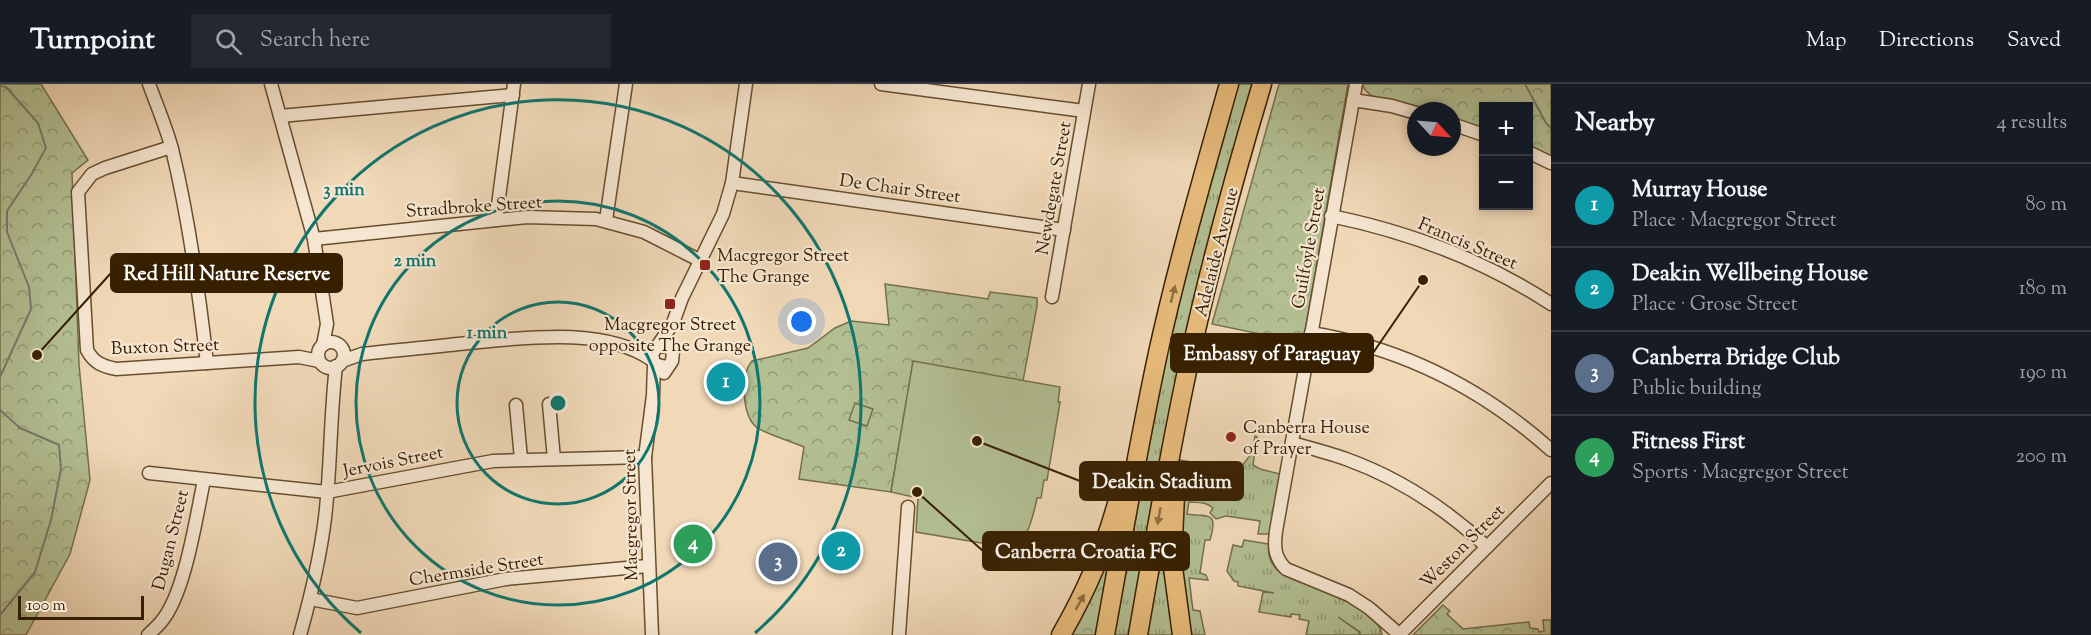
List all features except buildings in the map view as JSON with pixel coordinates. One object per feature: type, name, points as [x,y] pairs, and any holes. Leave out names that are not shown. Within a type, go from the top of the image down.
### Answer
[{"type":"highway","points":[[1212,146],[1222,84]]},
{"type":"highway","name":"Adelaide Avenue","points":[[1106,635],[1128,507],[1159,351],[1229,84]]},
{"type":"highway","name":"Adelaide Avenue","points":[[1138,635],[1166,473],[1182,397],[1218,240],[1262,84]]},
{"type":"highway","points":[[1248,130],[1270,84]]},
{"type":"highway","points":[[1061,635],[1089,585],[1106,542],[1141,408],[1159,351]]},
{"type":"highway","points":[[1182,397],[1175,481],[1172,560],[1182,635]]},
{"type":"street","points":[[149,84],[171,147],[194,263],[207,363]]},
{"type":"street","points":[[271,84],[314,239],[330,355],[331,453],[327,492],[320,548],[300,635]]},
{"type":"street","points":[[606,220],[626,84]]},
{"type":"street","name":"Macgregor Street","points":[[652,635],[645,458],[653,395],[660,355],[682,298],[723,214],[732,183],[746,84]]},
{"type":"street","points":[[881,84],[1084,111]]},
{"type":"street","name":"Newdegate Street","points":[[1052,297],[1089,84]]},
{"type":"street","name":"Guilfoyle Street","points":[[1356,84],[1331,216],[1275,551],[1278,562],[1286,568],[1349,595],[1369,608],[1400,635]]},
{"type":"street","points":[[280,116],[514,89],[496,220]]},
{"type":"street","points":[[1353,100],[1407,110]]},
{"type":"street","points":[[1461,127],[1479,133]]},
{"type":"street","name":"Buxton Street","points":[[171,147],[92,174],[78,192],[87,350],[92,358],[101,366],[116,369],[330,355]]},
{"type":"street","points":[[1533,154],[1551,163]]},
{"type":"street","name":"De Chair Street","points":[[732,183],[1064,230]]},
{"type":"street","name":"Francis Street","points":[[1331,216],[1374,225],[1439,246],[1514,282],[1551,304]]},
{"type":"street","name":"Stradbroke Street","points":[[314,239],[496,220],[527,218],[606,220],[644,232],[701,261]]},
{"type":"street","points":[[1311,333],[1382,349],[1440,373],[1494,405],[1551,450]]},
{"type":"street","points":[[330,355],[549,337],[582,337],[660,355]]},
{"type":"street","points":[[549,404],[554,459]]},
{"type":"street","points":[[516,405],[521,459]]},
{"type":"street","points":[[1292,443],[1347,459],[1408,488],[1460,523],[1487,547]]},
{"type":"street","name":"Jervois Street","points":[[149,473],[327,492],[493,461],[645,458]]},
{"type":"street","name":"Dugan Street","points":[[148,635],[162,621],[175,599],[182,579],[204,480]]},
{"type":"street","name":"Weston Street","points":[[1400,635],[1551,483]]},
{"type":"street","points":[[899,635],[908,507]]},
{"type":"street","name":"Chermside Street","points":[[310,599],[357,608],[506,579],[648,566]]},
{"type":"green space","points":[[0,84],[41,84],[88,160],[72,173],[79,364],[90,480],[70,554],[26,635],[0,635]]},
{"type":"green space","points":[[1237,84],[1252,84],[1213,222],[1179,363],[1129,635],[1114,635],[1165,361],[1200,218]]},
{"type":"green space","points":[[1279,84],[1348,84],[1303,343],[1212,324]]},
{"type":"green space","points":[[1362,84],[1551,84],[1551,156],[1533,149],[1533,102],[1479,102],[1479,128],[1461,121],[1461,102],[1407,102],[1407,107],[1388,103],[1367,92]]},
{"type":"green space","points":[[885,284],[988,299],[990,292],[1037,298],[1023,381],[913,362],[891,492],[799,479],[804,447],[772,435],[756,427],[751,421],[744,394],[748,367],[752,361],[808,348],[835,328],[851,321],[889,325]]},
{"type":"green space","points":[[913,361],[1060,387],[1058,402],[1060,402],[1047,480],[1044,480],[1041,498],[1037,498],[1027,531],[1017,548],[916,532],[918,498],[891,492]]},
{"type":"green space","points":[[855,403],[873,409],[867,426],[849,420]]},
{"type":"green space","points":[[1255,436],[1257,437],[1253,465],[1280,474],[1270,534],[1258,534],[1260,521],[1226,516],[1216,519],[1210,513],[1213,508],[1207,504],[1189,502],[1187,514],[1209,517],[1213,523],[1210,540],[1205,540],[1200,573],[1206,575],[1208,580],[1189,578],[1193,610],[1200,611],[1205,635],[1188,635],[1179,570],[1180,460],[1238,471],[1252,453]]},
{"type":"green space","points":[[1116,520],[1112,559],[1095,635],[1065,635]]},
{"type":"green space","points":[[1164,530],[1178,635],[1146,635]]},
{"type":"green space","points":[[1244,540],[1269,544],[1270,560],[1281,573],[1334,594],[1365,612],[1379,627],[1382,635],[1360,635],[1360,632],[1338,617],[1359,632],[1359,635],[1306,635],[1309,621],[1299,619],[1300,615],[1291,614],[1291,617],[1259,612],[1263,592],[1274,593],[1238,586],[1238,582],[1234,581],[1227,571],[1233,545],[1242,547]]},
{"type":"green space","points":[[1443,605],[1450,611],[1447,614],[1463,629],[1529,622],[1530,628],[1538,629],[1539,632],[1544,631],[1543,620],[1551,620],[1551,635],[1413,635]]},
{"type":"waterway","points":[[1525,84],[1551,128]]},
{"type":"waterway","points":[[0,86],[6,87],[38,123],[46,148],[7,211],[7,232],[29,287],[31,309],[0,377]]},
{"type":"waterway","points":[[0,410],[20,428],[59,445],[61,469],[51,520],[35,572],[0,615]]},
{"type":"place","name":"Macgregor Street The Grange","points":[[705,265]]},
{"type":"place","name":"Embassy of Paraguay","points":[[1423,280]]},
{"type":"place","name":"Macgregor Street opposite The Grange","points":[[670,304]]},
{"type":"place","name":"Red Hill Nature Reserve","points":[[37,355]]},
{"type":"place","name":"Murray House","points":[[726,382]]},
{"type":"place","name":"Canberra House of Prayer","points":[[1231,437]]},
{"type":"place","name":"Deakin Stadium","points":[[977,441]]},
{"type":"place","name":"Canberra Croatia FC","points":[[917,492]]},
{"type":"place","name":"Fitness First","points":[[693,544]]},
{"type":"place","name":"Deakin Wellbeing House","points":[[841,551]]},
{"type":"place","name":"Canberra Bridge Club","points":[[778,562]]}]
